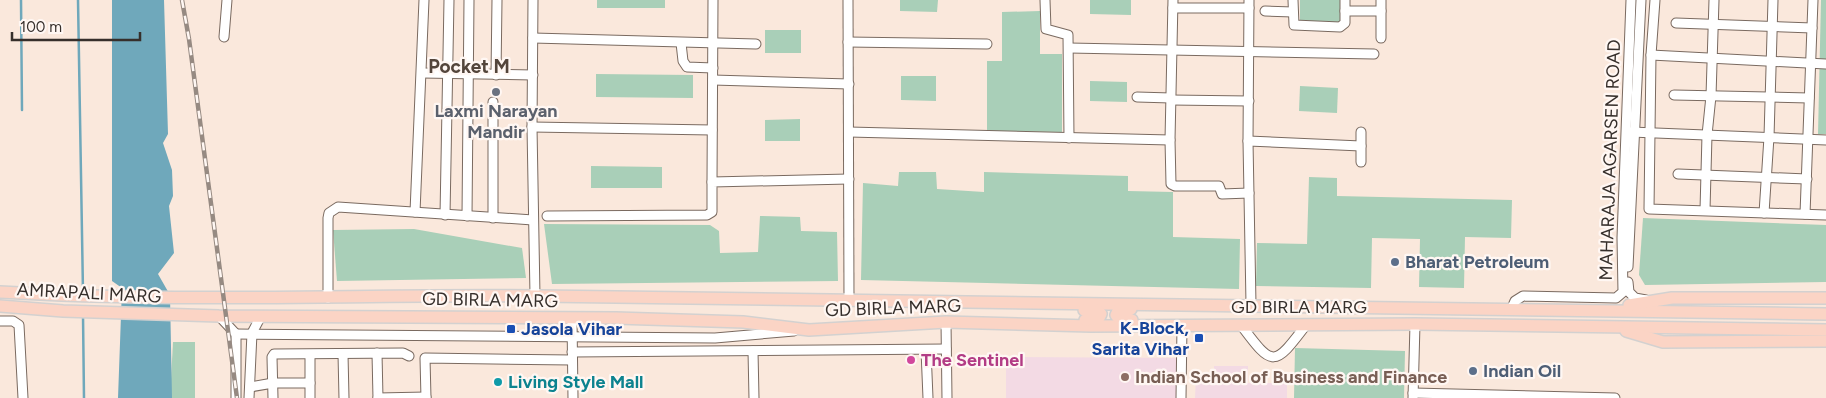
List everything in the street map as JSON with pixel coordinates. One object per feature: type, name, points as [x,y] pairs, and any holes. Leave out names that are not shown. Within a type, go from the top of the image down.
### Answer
[{"type":"main road","name":"AMRAPALI MARG","points":[[0,292],[175,299]]},
{"type":"main road","name":"GD BIRLA MARG","points":[[175,299],[536,296],[1607,310]]},
{"type":"main road","points":[[1607,310],[1672,298],[1826,298]]},
{"type":"main road","points":[[1041,303],[1059,310],[1097,310],[1101,314],[1096,319],[1063,320],[1054,325]]},
{"type":"main road","points":[[1164,304],[1153,308],[1119,309],[1116,315],[1120,320],[1156,322],[1165,326]]},
{"type":"main road","name":"AMRAPALI MARG","points":[[0,306],[63,311],[177,314]]},
{"type":"main road","points":[[1607,310],[1826,314]]},
{"type":"main road","name":"GD BIRLA MARG","points":[[177,314],[742,322],[809,330],[946,322],[1165,326],[1414,324],[1826,330]]},
{"type":"main road","points":[[1612,327],[1663,342],[1826,342]]},
{"type":"street","points":[[224,38],[227,0]]},
{"type":"street","points":[[415,212],[424,0]]},
{"type":"street","points":[[445,215],[449,0]]},
{"type":"street","points":[[467,216],[469,0]]},
{"type":"street","points":[[496,75],[498,0]]},
{"type":"street","points":[[533,0],[532,126],[536,296]]},
{"type":"street","points":[[547,216],[708,215],[712,212],[713,0]]},
{"type":"street","points":[[848,0],[849,301]]},
{"type":"street","points":[[1045,0],[1046,29],[1048,32],[1065,33],[1068,35],[1069,138]]},
{"type":"street","points":[[1293,0],[1293,24],[1296,26],[1340,27],[1345,23],[1345,0]]},
{"type":"street","points":[[1381,0],[1381,38]]},
{"type":"street","name":"MAHARAJA AGARSEN ROAD","points":[[1631,0],[1625,132],[1628,278],[1629,292],[1635,298],[1651,301]]},
{"type":"street","name":"MAHARAJA AGARSEN ROAD","points":[[1512,308],[1515,301],[1523,296],[1616,298],[1623,292],[1627,209],[1636,132],[1640,0]]},
{"type":"street","points":[[1649,209],[1651,55],[1655,0]]},
{"type":"street","points":[[1705,210],[1714,0]]},
{"type":"street","points":[[1764,213],[1769,137],[1773,0]]},
{"type":"street","points":[[1805,214],[1813,0]]},
{"type":"street","points":[[1249,193],[1222,194],[1219,186],[1173,185],[1170,140],[1173,4],[1250,4],[1248,141],[1249,193],[1251,304]]},
{"type":"street","points":[[1265,11],[1293,12]]},
{"type":"street","points":[[1346,11],[1381,11]]},
{"type":"street","points":[[1676,23],[1812,28]]},
{"type":"street","points":[[533,38],[756,44]]},
{"type":"street","points":[[848,42],[988,44]]},
{"type":"street","points":[[681,43],[683,61],[687,67],[713,68]]},
{"type":"street","points":[[1068,48],[1249,50],[1374,54]]},
{"type":"street","points":[[1651,55],[1826,64]]},
{"type":"street","points":[[422,73],[533,75]]},
{"type":"street","points":[[713,80],[849,84]]},
{"type":"street","points":[[1674,95],[1809,98]]},
{"type":"street","points":[[1137,97],[1249,101]]},
{"type":"street","points":[[493,102],[493,218]]},
{"type":"street","points":[[532,126],[712,130]]},
{"type":"street","points":[[849,132],[1170,140]]},
{"type":"street","points":[[1361,132],[1361,162]]},
{"type":"street","points":[[1625,132],[1826,140]]},
{"type":"street","points":[[1248,141],[1361,146]]},
{"type":"street","points":[[1678,174],[1806,179]]},
{"type":"street","points":[[712,182],[849,179]]},
{"type":"street","points":[[328,298],[328,218],[332,209],[338,207],[533,220]]},
{"type":"street","points":[[1627,209],[1826,215]]},
{"type":"street","points":[[12,307],[13,321]]},
{"type":"street","points":[[219,316],[236,334],[236,398]]},
{"type":"street","points":[[249,398],[252,333],[261,316]]},
{"type":"street","points":[[572,319],[573,398]]},
{"type":"street","points":[[0,321],[13,321],[19,324],[23,398]]},
{"type":"street","points":[[946,322],[946,398]]},
{"type":"street","points":[[1414,324],[1413,396],[1615,398]]},
{"type":"street","points":[[1182,325],[1182,398]]},
{"type":"street","points":[[1241,325],[1264,354],[1272,358],[1282,355],[1306,325]]},
{"type":"street","points":[[236,334],[740,337],[809,330]]},
{"type":"street","points":[[377,353],[378,398],[426,397],[425,358],[946,349]]},
{"type":"street","points":[[926,350],[928,398]]},
{"type":"street","points":[[752,351],[754,398]]},
{"type":"street","points":[[273,398],[272,355],[403,353],[409,356]]},
{"type":"street","points":[[343,354],[344,398]]},
{"type":"street","points":[[310,355],[310,398]]},
{"type":"street","points":[[250,387],[310,383]]},
{"type":"shaded area","points":[[1006,357],[1176,358],[1176,398],[1006,398]]},
{"type":"shaded area","points":[[1214,366],[1248,366],[1248,383],[1287,383],[1287,398],[1195,398],[1196,377],[1214,377]]},
{"type":"green space","points":[[597,0],[665,0],[665,8],[597,8]]},
{"type":"green space","points":[[900,0],[938,0],[937,12],[900,11]]},
{"type":"green space","points":[[1090,0],[1131,0],[1131,15],[1090,14]]},
{"type":"green space","points":[[1300,0],[1341,0],[1341,22],[1300,22]]},
{"type":"green space","points":[[1821,0],[1826,0],[1826,134],[1818,134]]},
{"type":"green space","points":[[1040,11],[1040,54],[1062,54],[1062,132],[987,131],[987,61],[1002,61],[1002,12]]},
{"type":"green space","points":[[765,30],[801,30],[801,53],[765,53]]},
{"type":"green space","points":[[596,74],[693,75],[693,98],[596,97]]},
{"type":"green space","points":[[901,76],[936,76],[936,101],[901,100]]},
{"type":"green space","points":[[1090,81],[1127,82],[1127,102],[1090,101]]},
{"type":"green space","points":[[1300,86],[1338,88],[1337,113],[1299,111]]},
{"type":"green space","points":[[800,119],[800,141],[765,141],[765,120]]},
{"type":"green space","points":[[591,166],[662,167],[662,188],[591,188]]},
{"type":"green space","points":[[899,172],[936,172],[937,189],[984,192],[984,172],[1128,176],[1128,191],[1173,192],[1173,237],[1240,239],[1239,289],[861,280],[863,183],[898,186]]},
{"type":"green space","points":[[1309,177],[1337,178],[1337,196],[1512,200],[1511,238],[1465,237],[1464,288],[1419,287],[1420,239],[1372,238],[1371,288],[1256,286],[1257,243],[1307,244]]},
{"type":"green space","points":[[760,216],[800,217],[801,231],[837,232],[838,281],[552,284],[544,224],[710,225],[719,231],[720,253],[758,252]]},
{"type":"green space","points":[[1643,218],[1826,225],[1826,282],[1645,285],[1639,275]]},
{"type":"green space","points":[[414,229],[522,248],[526,278],[337,281],[333,230]]},
{"type":"green space","points":[[173,342],[195,342],[195,398],[170,398]]},
{"type":"green space","points":[[1295,348],[1405,351],[1404,398],[1294,398]]},
{"type":"water","points":[[112,0],[164,0],[168,134],[163,143],[172,170],[173,196],[169,206],[174,253],[158,274],[170,295],[172,398],[118,398],[122,288],[112,281]]},
{"type":"waterway","points":[[21,0],[22,110]]},
{"type":"waterway","points":[[78,0],[83,292]]},
{"type":"waterway","points":[[83,315],[84,398]]},
{"type":"railway","points":[[182,0],[189,39],[237,398]]},
{"type":"place","name":"Laxmi Narayan Mandir","points":[[496,92]]},
{"type":"place","name":"Bharat Petroleum","points":[[1395,262]]},
{"type":"place","name":"Jasola Vihar","points":[[511,329]]},
{"type":"place","name":"K-Block, Sarita Vihar","points":[[1199,338]]},
{"type":"place","name":"The Sentinel","points":[[911,360]]},
{"type":"place","name":"Indian Oil","points":[[1473,371]]},
{"type":"place","name":"Indian School of Business and Finance","points":[[1125,377]]},
{"type":"place","name":"Living Style Mall","points":[[498,382]]},
{"type":"district","name":"Pocket M","points":[[469,66]]}]
